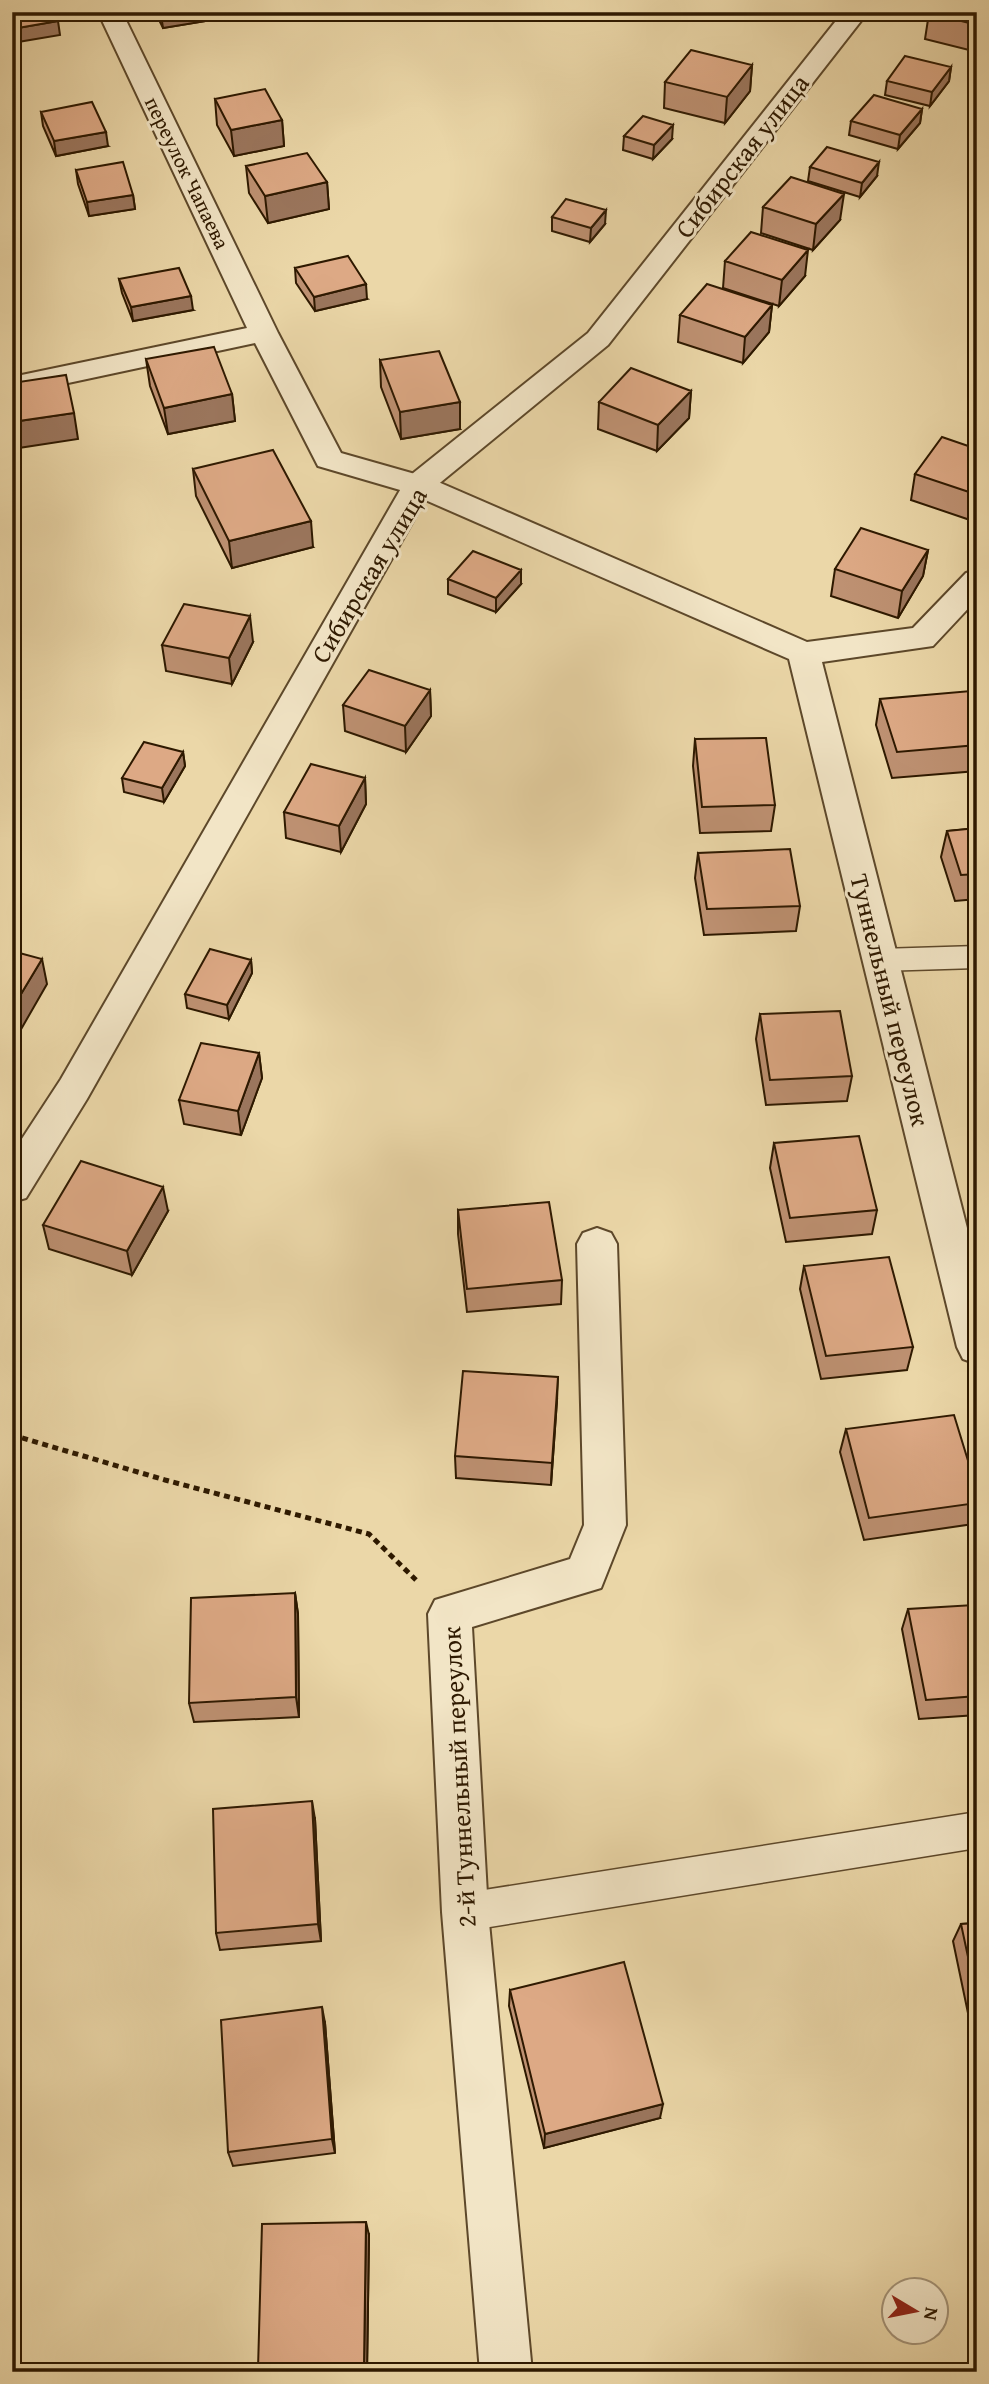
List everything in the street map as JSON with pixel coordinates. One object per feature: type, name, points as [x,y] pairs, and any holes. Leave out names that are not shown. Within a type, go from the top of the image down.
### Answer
[{"type":"street","name":"переулок Чапаева","points":[[110,12],[264,333],[329,458],[418,485],[804,653]]},
{"type":"street","name":"Сибирская улица","points":[[12,1187],[74,1089],[418,485],[598,339],[856,12]]},
{"type":"street","points":[[12,386],[264,333]]},
{"type":"street","points":[[804,653],[922,638],[977,580]]},
{"type":"street","name":"Туннельный переулок","points":[[804,653],[977,1347]]},
{"type":"street","name":"2-й Туннельный переулок","points":[[506,2372],[465,1912],[450,1614],[586,1574],[605,1525],[597,1244]]},
{"type":"lane","points":[[880,960],[977,957]]},
{"type":"lane","points":[[465,1912],[977,1830]]},
{"type":"path","points":[[12,1435],[164,1480],[369,1534],[450,1614]]},
{"type":"building","points":[[12,12],[54,12],[58,21],[12,29]]},
{"type":"building","points":[[977,12],[977,25],[929,13]]},
{"type":"building","points":[[691,50],[752,65],[727,97],[665,82]]},
{"type":"building","points":[[905,56],[951,67],[932,92],[887,81]]},
{"type":"building","points":[[265,89],[282,120],[231,130],[215,99]]},
{"type":"building","points":[[874,95],[922,109],[900,135],[851,121]]},
{"type":"building","points":[[92,102],[106,132],[54,141],[41,112]]},
{"type":"building","points":[[643,116],[673,125],[654,145],[624,136]]},
{"type":"building","points":[[827,147],[879,162],[862,183],[810,167]]},
{"type":"building","points":[[307,153],[327,182],[265,196],[246,166]]},
{"type":"building","points":[[123,162],[133,195],[87,202],[76,170]]},
{"type":"building","points":[[791,177],[844,194],[816,224],[763,207]]},
{"type":"building","points":[[566,199],[606,210],[591,228],[552,217]]},
{"type":"building","points":[[751,232],[808,250],[782,280],[725,261]]},
{"type":"building","points":[[348,256],[366,284],[314,297],[295,268]]},
{"type":"building","points":[[179,268],[191,296],[131,307],[119,279]]},
{"type":"building","points":[[707,284],[772,305],[745,337],[680,315]]},
{"type":"building","points":[[214,347],[232,394],[164,408],[146,359]]},
{"type":"building","points":[[439,351],[460,402],[400,412],[380,360]]},
{"type":"building","points":[[631,368],[691,391],[658,425],[599,402]]},
{"type":"building","points":[[66,375],[74,413],[12,422],[12,383]]},
{"type":"building","points":[[942,437],[977,449],[975,494],[915,474]]},
{"type":"building","points":[[273,450],[311,521],[229,541],[193,469]]},
{"type":"building","points":[[861,528],[928,550],[902,591],[835,569]]},
{"type":"building","points":[[473,551],[521,570],[496,598],[448,579]]},
{"type":"building","points":[[184,604],[250,616],[229,658],[162,645]]},
{"type":"building","points":[[369,670],[430,690],[405,726],[343,705]]},
{"type":"building","points":[[971,691],[977,708],[977,745],[897,752],[880,699]]},
{"type":"building","points":[[766,738],[775,805],[702,807],[695,739]]},
{"type":"building","points":[[144,742],[183,752],[162,788],[122,778]]},
{"type":"building","points":[[311,764],[365,778],[339,826],[284,812]]},
{"type":"building","points":[[977,828],[977,874],[961,875],[947,831]]},
{"type":"building","points":[[790,849],[800,906],[707,909],[698,853]]},
{"type":"building","points":[[210,949],[251,960],[227,1005],[185,994]]},
{"type":"building","points":[[12,951],[42,959],[12,1009]]},
{"type":"building","points":[[840,1011],[852,1076],[770,1080],[760,1014]]},
{"type":"building","points":[[201,1043],[259,1053],[238,1111],[179,1100]]},
{"type":"building","points":[[859,1136],[877,1210],[790,1218],[774,1143]]},
{"type":"building","points":[[81,1161],[163,1187],[127,1251],[43,1225]]},
{"type":"building","points":[[549,1202],[562,1280],[467,1289],[458,1210]]},
{"type":"building","points":[[889,1257],[913,1347],[826,1356],[804,1266]]},
{"type":"building","points":[[463,1371],[558,1377],[552,1463],[455,1456]]},
{"type":"building","points":[[954,1415],[977,1490],[977,1503],[869,1518],[846,1429]]},
{"type":"building","points":[[295,1593],[296,1697],[189,1703],[191,1598]]},
{"type":"building","points":[[974,1605],[977,1618],[977,1696],[926,1700],[908,1609]]},
{"type":"building","points":[[312,1801],[318,1924],[216,1933],[213,1809]]},
{"type":"building","points":[[977,1923],[977,1999],[961,1924]]},
{"type":"building","points":[[624,1962],[663,2104],[545,2134],[510,1990]]},
{"type":"building","points":[[322,2007],[332,2139],[228,2152],[221,2020]]},
{"type":"building","points":[[366,2222],[364,2366],[258,2369],[262,2224]]}]
